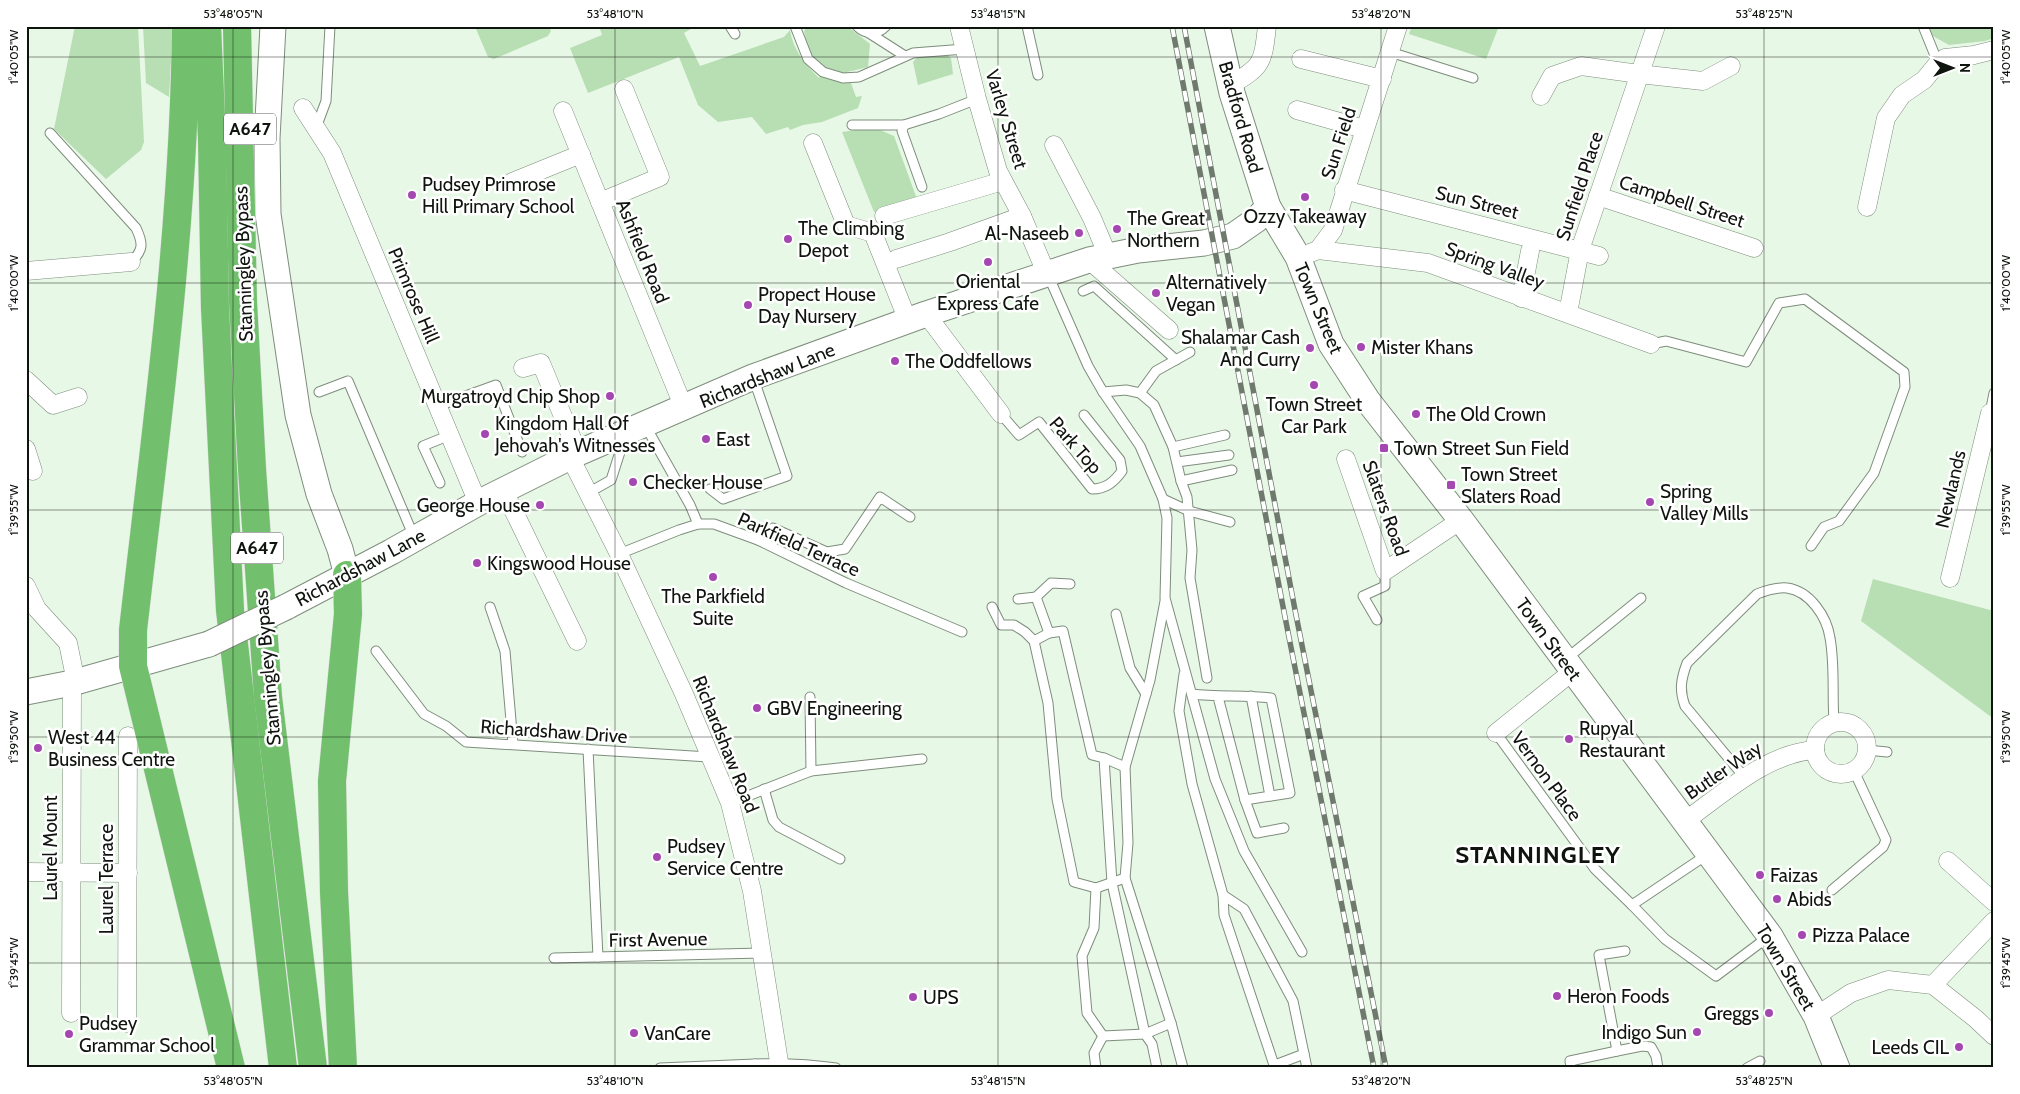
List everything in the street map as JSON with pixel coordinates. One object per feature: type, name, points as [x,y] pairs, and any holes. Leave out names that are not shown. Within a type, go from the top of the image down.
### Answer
[{"type":"highway","points":[[186,26],[183,137],[175,259],[133,630],[133,666],[231,1068]]},
{"type":"highway","name":"Stanningley Bypass","points":[[207,26],[212,139],[215,308],[230,610],[283,1068]]},
{"type":"highway","name":"Stanningley Bypass","points":[[237,26],[241,231],[252,470],[268,697],[313,1068]]},
{"type":"highway","name":"A647","points":[[241,231],[250,130],[256,26]]},
{"type":"highway","points":[[343,1068],[334,892],[332,781],[337,716],[348,622],[347,574]]},
{"type":"main road","points":[[273,26],[267,138],[268,214],[298,415],[319,494],[340,549],[347,574]]},
{"type":"main road","name":"Bradford Road","points":[[1217,26],[1230,85],[1247,145],[1268,207]]},
{"type":"main road","name":"Richardshaw Lane","points":[[133,666],[209,644],[286,607],[415,540],[478,503],[574,455],[753,377],[917,318],[1098,258],[1138,250],[1204,243],[1233,236],[1256,220],[1268,207]]},
{"type":"main road","name":"Town Street","points":[[1268,207],[1308,253],[1330,344],[1364,403],[1461,520],[1710,852],[1770,936],[1816,1016],[1837,1068]]},
{"type":"main road","points":[[26,692],[74,683],[133,666]]},
{"type":"street","name":"Varley Street","points":[[960,26],[977,100],[998,171],[1022,216],[1047,275]]},
{"type":"street","points":[[1230,85],[1250,74],[1264,57],[1267,26]]},
{"type":"street","name":"Sun Field","points":[[1308,253],[1333,230],[1344,190],[1398,26]]},
{"type":"street","name":"Sunfield Place","points":[[1568,312],[1580,250],[1656,26]]},
{"type":"street","points":[[1868,207],[1886,118],[1902,95],[1924,80],[1938,63],[1945,58],[1974,55],[1994,50]]},
{"type":"street","points":[[1301,59],[1382,79]]},
{"type":"street","points":[[1541,96],[1552,76],[1581,66],[1704,81],[1731,66]]},
{"type":"street","points":[[600,202],[660,177],[624,88]]},
{"type":"street","name":"Primrose Hill","points":[[303,108],[332,154],[478,503]]},
{"type":"street","points":[[1297,110],[1364,129]]},
{"type":"street","name":"Ashfield Road","points":[[563,111],[684,408]]},
{"type":"street","points":[[813,143],[846,225],[874,233],[917,318],[1001,414]]},
{"type":"street","points":[[1054,145],[1092,218],[1098,258],[1169,330]]},
{"type":"street","points":[[512,182],[581,154]]},
{"type":"street","points":[[884,216],[1003,181]]},
{"type":"street","name":"Sun Street","points":[[1344,190],[1599,256]]},
{"type":"street","name":"Campbell Street","points":[[1598,196],[1754,248]]},
{"type":"street","points":[[896,259],[1022,216]]},
{"type":"street","points":[[1521,298],[1530,251]]},
{"type":"street","name":"Spring Valley","points":[[1308,253],[1428,263],[1521,298],[1568,312],[1651,344]]},
{"type":"street","points":[[26,271],[132,262]]},
{"type":"street","name":"Richardshaw Road","points":[[523,368],[541,363],[588,493],[619,554],[684,694],[730,803],[750,882],[780,1066]]},
{"type":"street","points":[[26,380],[53,405],[78,396]]},
{"type":"street","name":"Newlands","points":[[1950,578],[1992,414]]},
{"type":"street","points":[[26,449],[33,471]]},
{"type":"street","name":"Slaters Road","points":[[1346,459],[1384,571],[1461,520]]},
{"type":"street","points":[[504,491],[577,641]]},
{"type":"street","name":"Laurel Mount","points":[[26,586],[38,610],[68,643],[74,683],[71,1014]]},
{"type":"street","points":[[1496,733],[1569,665]]},
{"type":"street","points":[[1842,721],[1858,727],[1864,734],[1868,750],[1864,762],[1846,774],[1829,771],[1818,759],[1815,750],[1820,733],[1826,726],[1834,722],[1842,721]]},
{"type":"street","name":"Laurel Terrace","points":[[127,1023],[128,736]]},
{"type":"street","name":"Butler Way","points":[[1685,821],[1746,778],[1782,757],[1800,751],[1815,750]]},
{"type":"street","points":[[1948,861],[1994,902]]},
{"type":"street","points":[[26,872],[128,873]]},
{"type":"street","points":[[1933,985],[1994,921]]},
{"type":"street","points":[[1816,1016],[1851,993],[1888,980],[1933,985],[1994,1036]]},
{"type":"lane","points":[[316,128],[326,101],[330,26]]},
{"type":"lane","points":[[795,26],[808,59],[818,69],[844,78],[859,77],[913,53],[965,48]]},
{"type":"lane","points":[[857,26],[905,56]]},
{"type":"lane","points":[[868,33],[881,31],[886,26]]},
{"type":"lane","points":[[1027,26],[1038,75]]},
{"type":"lane","points":[[1922,26],[1938,63]]},
{"type":"lane","points":[[1390,52],[1473,78]]},
{"type":"lane","points":[[852,125],[904,125],[977,100]]},
{"type":"lane","points":[[904,125],[902,131],[922,187]]},
{"type":"lane","points":[[50,133],[136,228],[141,237],[141,246],[140,254],[132,262]]},
{"type":"lane","points":[[1047,275],[1088,366],[1103,392],[1140,446],[1163,498],[1167,518],[1165,598],[1150,680],[1125,767],[1128,843],[1125,878],[1172,1023],[1183,1068]]},
{"type":"lane","points":[[1083,291],[1094,286],[1176,360]]},
{"type":"lane","points":[[1651,344],[1666,341],[1746,362],[1779,303],[1805,299],[1904,372],[1906,387],[1874,473],[1839,521],[1824,527],[1811,546]]},
{"type":"lane","points":[[1140,393],[1156,371],[1190,352]]},
{"type":"lane","points":[[710,489],[723,499],[787,476],[753,377]]},
{"type":"lane","points":[[320,392],[348,381],[415,540]]},
{"type":"lane","points":[[438,406],[496,385],[522,452]]},
{"type":"lane","points":[[1103,392],[1126,390],[1140,393],[1154,405],[1173,447],[1181,481],[1188,497],[1192,550],[1190,578],[1207,678]]},
{"type":"lane","points":[[1992,414],[1994,393]]},
{"type":"lane","name":"Park Top","points":[[1001,414],[1019,435],[1039,422],[1092,489],[1102,489],[1116,480],[1122,471],[1120,460],[1084,414]]},
{"type":"lane","points":[[645,425],[690,505],[698,524]]},
{"type":"lane","points":[[440,483],[423,446],[450,435]]},
{"type":"lane","points":[[1173,447],[1225,435]]},
{"type":"lane","points":[[588,493],[611,480],[620,452],[615,437]]},
{"type":"lane","points":[[1177,462],[1228,455]]},
{"type":"lane","points":[[1181,481],[1232,470]]},
{"type":"lane","points":[[758,540],[765,532],[773,528],[827,552],[845,549],[880,497],[910,518]]},
{"type":"lane","points":[[1163,498],[1189,511],[1230,522]]},
{"type":"lane","name":"Parkfield Terrace","points":[[619,554],[679,530],[698,524],[714,524],[758,540],[846,583],[962,632]]},
{"type":"lane","points":[[1377,620],[1363,596],[1384,586],[1384,571]]},
{"type":"lane","points":[[1018,599],[1036,597],[1051,583],[1070,584]]},
{"type":"lane","points":[[1746,778],[1685,706],[1680,692],[1687,664],[1758,594],[1772,589],[1788,588],[1803,594],[1815,605],[1826,622],[1830,638],[1834,722]]},
{"type":"lane","points":[[1036,597],[1049,633]]},
{"type":"lane","points":[[1165,598],[1215,779],[1244,851],[1302,952]]},
{"type":"lane","points":[[1569,665],[1641,598]]},
{"type":"lane","points":[[490,607],[505,651],[513,744]]},
{"type":"lane","points":[[992,607],[1001,625],[1014,625],[1025,632],[1034,642],[1048,703],[1056,799],[1074,882],[1096,888],[1125,878]]},
{"type":"lane","points":[[1116,614],[1130,668],[1146,694]]},
{"type":"lane","points":[[1034,642],[1049,633],[1063,631],[1092,755],[1125,767]]},
{"type":"lane","name":"Richardshaw Drive","points":[[376,651],[424,714],[446,726],[466,742],[710,757]]},
{"type":"lane","points":[[1185,669],[1179,711],[1192,784],[1223,895],[1224,915],[1275,1066],[1304,1054]]},
{"type":"lane","points":[[1192,694],[1218,697],[1251,696],[1271,698],[1290,793],[1245,800]]},
{"type":"lane","points":[[1251,696],[1270,796]]},
{"type":"lane","points":[[810,697],[811,771]]},
{"type":"lane","points":[[1218,697],[1245,800],[1257,833],[1284,828]]},
{"type":"lane","name":"Vernon Place","points":[[1496,733],[1595,869],[1665,939],[1716,976],[1770,936]]},
{"type":"lane","points":[[588,750],[598,957]]},
{"type":"lane","points":[[1868,750],[1887,752]]},
{"type":"lane","points":[[1104,758],[1112,883],[1145,1034],[1152,1044],[1157,1068]]},
{"type":"lane","points":[[730,803],[811,771],[922,759]]},
{"type":"lane","points":[[1832,890],[1883,847],[1886,840],[1854,770]]},
{"type":"lane","points":[[764,790],[773,820],[779,827],[840,859]]},
{"type":"lane","points":[[1632,905],[1710,852]]},
{"type":"lane","points":[[1096,888],[1094,928],[1082,956],[1087,1013],[1102,1036]]},
{"type":"lane","points":[[1223,895],[1244,909],[1293,1001],[1307,1068]]},
{"type":"lane","points":[[1617,1051],[1599,955],[1625,951]]},
{"type":"lane","name":"First Avenue","points":[[554,958],[762,953]]},
{"type":"lane","points":[[1102,1036],[1145,1034],[1172,1023]]},
{"type":"lane","points":[[1096,1068],[1094,1053],[1102,1036]]},
{"type":"lane","points":[[1571,1068],[1570,1061],[1642,1046],[1651,1047],[1656,1056],[1658,1068]]},
{"type":"lane","points":[[1747,1068],[1760,1061]]},
{"type":"lane","points":[[660,1068],[813,1064],[836,1068]]},
{"type":"green space","points":[[75,26],[138,26],[144,142],[141,150],[106,179],[54,129]]},
{"type":"green space","points":[[143,26],[173,26],[169,97],[146,83]]},
{"type":"green space","points":[[478,26],[549,26],[551,31],[548,36],[494,59],[488,57],[476,29]]},
{"type":"green space","points":[[599,26],[696,26],[684,33],[700,66],[784,37],[790,30],[800,56],[819,78],[824,68],[808,51],[804,31],[808,26],[847,26],[870,44],[868,67],[847,72],[856,97],[862,96],[858,108],[822,122],[803,125],[790,130],[788,127],[766,134],[752,117],[718,122],[698,105],[679,57],[588,93],[570,48],[602,35]]},
{"type":"green space","points":[[1412,26],[1499,26],[1486,59],[1409,34]]},
{"type":"green space","points":[[1928,26],[1994,26],[1994,38],[1985,41],[1949,45],[1931,35]]},
{"type":"green space","points":[[919,55],[947,55],[951,58],[953,74],[918,85],[913,62]]},
{"type":"green space","points":[[869,128],[894,136],[917,199],[874,212],[842,132]]},
{"type":"green space","points":[[1873,579],[1994,611],[1994,719],[1861,621]]},
{"type":"railway","points":[[1172,26],[1285,617],[1374,1068]]},
{"type":"railway","points":[[1184,26],[1296,615],[1386,1068]]},
{"type":"place","name":"Pudsey Primrose Hill Primary School","points":[[412,195]]},
{"type":"place","name":"Ozzy Takeaway","points":[[1305,197]]},
{"type":"place","name":"The Great Northern","points":[[1117,229]]},
{"type":"place","name":"Al-Naseeb","points":[[1079,233]]},
{"type":"place","name":"The Climbing Depot","points":[[788,239]]},
{"type":"place","name":"Oriental Express Cafe","points":[[988,262]]},
{"type":"place","name":"Alternatively Vegan","points":[[1156,293]]},
{"type":"place","name":"Propect House Day Nursery","points":[[748,305]]},
{"type":"place","name":"Mister Khans","points":[[1361,347]]},
{"type":"place","name":"Shalamar Cash And Curry","points":[[1310,348]]},
{"type":"place","name":"The Oddfellows","points":[[895,361]]},
{"type":"place","name":"Town Street Car Park","points":[[1314,385]]},
{"type":"place","name":"Murgatroyd Chip Shop","points":[[610,396]]},
{"type":"place","name":"The Old Crown","points":[[1416,414]]},
{"type":"place","name":"Kingdom Hall Of Jehovah's Witnesses","points":[[485,434]]},
{"type":"place","name":"East","points":[[706,439]]},
{"type":"place","name":"Town Street Sun Field","points":[[1384,448]]},
{"type":"place","name":"Checker House","points":[[633,482]]},
{"type":"place","name":"Town Street Slaters Road","points":[[1451,485]]},
{"type":"place","name":"Spring Valley Mills","points":[[1650,502]]},
{"type":"place","name":"George House","points":[[540,505]]},
{"type":"place","name":"Kingswood House","points":[[477,563]]},
{"type":"place","name":"The Parkfield Suite","points":[[713,577]]},
{"type":"place","name":"GBV Engineering","points":[[757,708]]},
{"type":"place","name":"Rupyal Restaurant","points":[[1569,739]]},
{"type":"place","name":"West 44 Business Centre","points":[[38,748]]},
{"type":"place","name":"Pudsey Service Centre","points":[[657,857]]},
{"type":"place","name":"Faizas","points":[[1760,875]]},
{"type":"place","name":"Abids","points":[[1777,899]]},
{"type":"place","name":"Pizza Palace","points":[[1802,935]]},
{"type":"place","name":"Heron Foods","points":[[1557,996]]},
{"type":"place","name":"UPS","points":[[913,997]]},
{"type":"place","name":"Greggs","points":[[1769,1013]]},
{"type":"place","name":"Indigo Sun","points":[[1697,1032]]},
{"type":"place","name":"VanCare","points":[[634,1033]]},
{"type":"place","name":"Pudsey Grammar School","points":[[69,1034]]},
{"type":"place","name":"Leeds CIL","points":[[1959,1047]]},
{"type":"district","name":"STANNINGLEY","points":[[1538,855]]}]
